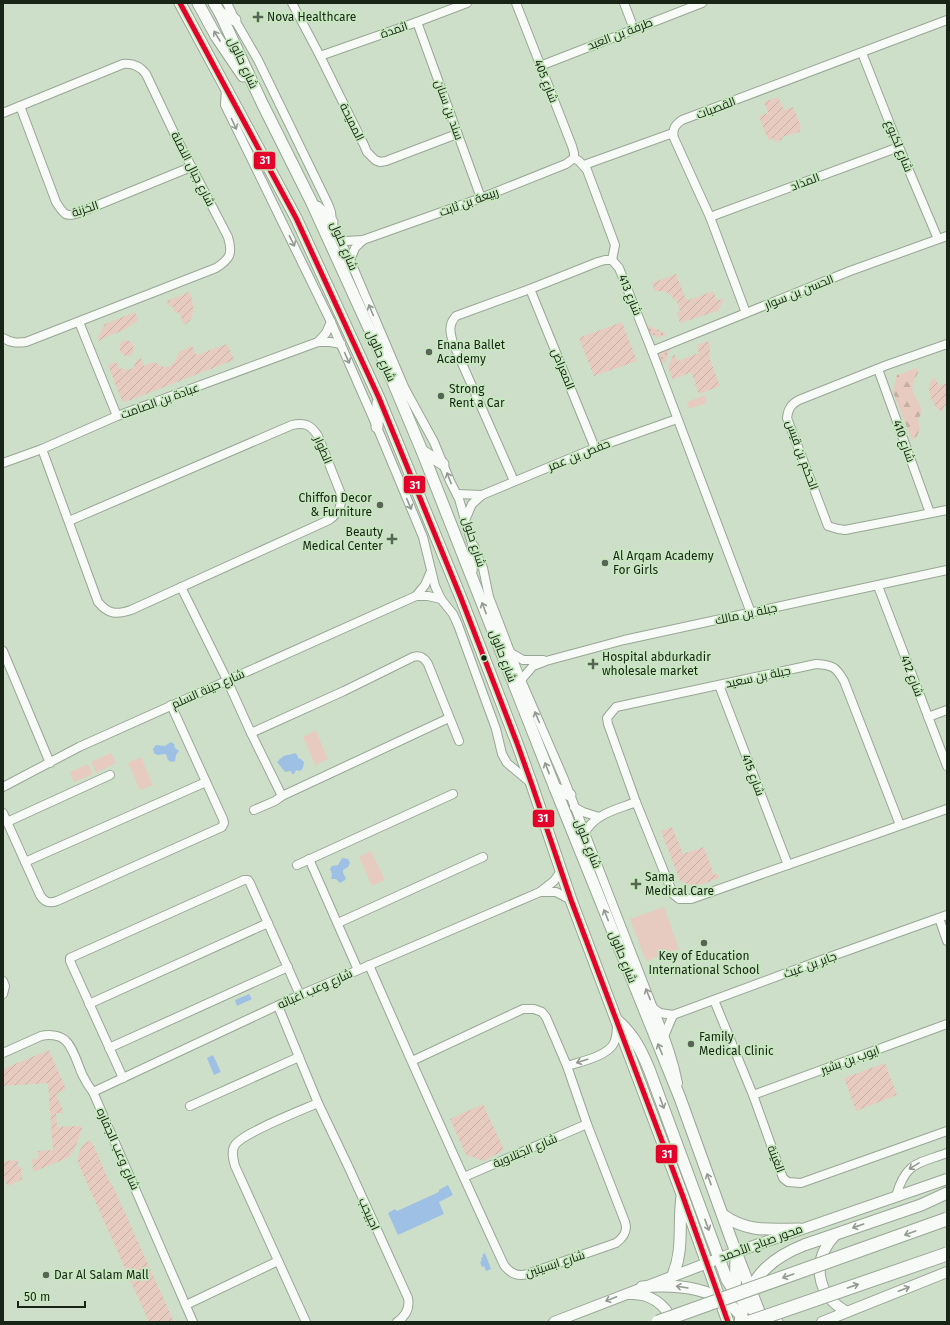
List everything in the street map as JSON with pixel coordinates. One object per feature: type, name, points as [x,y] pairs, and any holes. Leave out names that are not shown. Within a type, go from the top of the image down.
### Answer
[{"type":"highway","points":[[658,1322],[947,1219]]},
{"type":"highway","points":[[747,1318],[947,1254]]},
{"type":"main road","name":"شارع حالول","points":[[180,3],[296,218],[379,398],[464,606],[532,785],[571,900],[682,1194],[728,1322]]},
{"type":"main road","points":[[198,3],[216,36],[262,103]]},
{"type":"main road","name":"شارع حالول","points":[[217,8],[311,201],[388,370],[422,451],[555,788],[680,1098],[750,1291],[747,1318]]},
{"type":"main road","points":[[217,8],[235,20]]},
{"type":"main road","points":[[311,201],[332,222]]},
{"type":"main road","points":[[377,427],[379,398]]},
{"type":"main road","points":[[422,451],[443,464]]},
{"type":"main road","points":[[471,573],[473,547]]},
{"type":"main road","points":[[555,788],[570,796]]},
{"type":"main road","points":[[617,1021],[636,1040],[649,1069],[727,1280],[745,1304],[747,1318]]},
{"type":"main road","points":[[747,1318],[745,1304],[750,1291],[762,1272],[777,1258],[789,1251],[921,1205],[947,1193]]},
{"type":"main road","points":[[673,1275],[680,1253],[680,1212],[682,1194]]},
{"type":"main road","points":[[723,1215],[732,1222],[749,1228],[800,1229]]},
{"type":"main road","points":[[736,1252],[735,1292],[747,1318]]},
{"type":"main road","points":[[642,1287],[678,1286],[696,1290],[719,1298],[747,1318]]},
{"type":"main road","points":[[728,1322],[747,1318],[777,1322]]},
{"type":"street","name":"شارع حلول","points":[[227,3],[258,60],[328,204],[332,222],[339,239],[350,260],[405,389],[434,442],[457,494],[466,518],[473,547],[483,568],[489,597],[521,680],[570,796],[653,1008],[665,1034],[675,1070],[680,1098]]},
{"type":"street","name":"المميحة","points":[[292,3],[367,152],[375,160],[380,162],[392,159],[458,134]]},
{"type":"street","name":"اثمدة","points":[[320,56],[418,22],[467,3]]},
{"type":"street","name":"شارع 405","points":[[516,3],[572,146],[574,158]]},
{"type":"street","points":[[624,3],[634,29]]},
{"type":"street","name":"طرفة بن العبد","points":[[540,66],[702,3]]},
{"type":"street","name":"القصبات","points":[[673,133],[676,125],[682,120],[947,20]]},
{"type":"street","name":"سند بن سنان","points":[[418,22],[481,198]]},
{"type":"street","name":"شارع لكبوع","points":[[862,53],[899,147],[938,239]]},
{"type":"street","name":"شارع جبال النصلة","points":[[3,112],[123,64],[136,65],[146,74],[191,167],[228,237],[231,246],[231,255],[225,262],[216,268],[26,342],[8,342],[3,338]]},
{"type":"street","points":[[226,87],[225,105],[331,322],[423,537],[435,586],[441,599],[453,614],[458,625],[496,729],[502,754],[510,766],[532,785]]},
{"type":"street","name":"الخزنة","points":[[20,106],[56,202],[61,211],[66,215],[72,216],[191,167]]},
{"type":"street","points":[[584,166],[673,133],[710,217],[746,313]]},
{"type":"street","name":"المذاد","points":[[710,217],[899,147]]},
{"type":"street","points":[[574,158],[587,170],[615,245],[612,260]]},
{"type":"street","name":"ربيعة بن ثابت","points":[[339,239],[346,241],[362,240],[481,198],[566,164],[574,158]]},
{"type":"street","name":"الحسن بن سوار","points":[[652,352],[850,271],[947,236]]},
{"type":"street","points":[[350,260],[355,248],[362,240]]},
{"type":"street","name":"شارع 413","points":[[514,481],[453,343],[450,329],[452,320],[456,316],[598,262],[612,260],[619,268],[751,613]]},
{"type":"street","name":"المعراض","points":[[530,289],[595,448]]},
{"type":"street","points":[[79,322],[117,416]]},
{"type":"street","points":[[318,342],[326,333],[331,322]]},
{"type":"street","name":"عبادة بن الصامت","points":[[3,463],[42,449],[117,416],[318,342],[341,344]]},
{"type":"street","name":"الحكم بن قيس","points":[[947,344],[878,369],[793,403],[788,412],[789,425],[828,526],[838,530],[845,530],[947,510]]},
{"type":"street","name":"شارع 410","points":[[878,369],[930,513]]},
{"type":"street","name":"حفص بن عمر","points":[[466,518],[472,504],[482,495],[595,448],[677,419]]},
{"type":"street","name":"الطوار","points":[[42,449],[98,602],[104,609],[112,612],[121,613],[131,610],[330,520],[340,509],[342,501],[341,494],[318,436],[313,428],[308,424],[300,423],[292,425],[69,521]]},
{"type":"street","name":"حفص بن عمر","points":[[457,494],[482,495]]},
{"type":"street","name":"جبلة بن مالك","points":[[521,680],[533,666],[546,660],[624,640],[947,570]]},
{"type":"street","points":[[416,596],[425,585],[431,571]]},
{"type":"street","name":"شارع 412","points":[[878,586],[947,766]]},
{"type":"street","points":[[181,587],[282,796]]},
{"type":"street","name":"شارع حينة السلم","points":[[3,788],[35,772],[78,747],[416,596],[428,596],[441,599]]},
{"type":"street","points":[[3,651],[5,665],[50,763]]},
{"type":"street","name":"جبلة بن مالك","points":[[511,653],[523,660],[546,660]]},
{"type":"street","points":[[251,732],[344,691],[418,655],[425,659],[459,741]]},
{"type":"street","name":"جبلة بن سعيد","points":[[900,825],[844,681],[837,670],[828,665],[816,664],[616,707],[607,718],[636,802],[672,894],[679,899],[691,899],[947,809]]},
{"type":"street","name":"شارع 415","points":[[719,685],[788,865]]},
{"type":"street","points":[[3,813],[43,900],[47,902],[57,901],[222,827],[224,821],[171,705]]},
{"type":"street","points":[[928,717],[947,710]]},
{"type":"street","points":[[254,810],[449,718]]},
{"type":"street","points":[[7,822],[110,775]]},
{"type":"street","points":[[25,862],[206,782]]},
{"type":"street","points":[[297,865],[453,794]]},
{"type":"street","points":[[584,834],[591,823],[599,817],[636,802]]},
{"type":"street","points":[[574,807],[583,812],[599,817]]},
{"type":"street","points":[[338,923],[483,857]]},
{"type":"street","points":[[309,859],[358,970]]},
{"type":"street","name":"شارع وعب اغباثه","points":[[93,1092],[300,995],[540,892],[554,881],[561,871]]},
{"type":"street","points":[[123,1078],[70,959],[92,948],[244,880],[248,880],[300,995]]},
{"type":"street","name":"شارع وعب اغباثه","points":[[540,892],[556,892],[571,900]]},
{"type":"street","name":"جابر بن غيث","points":[[673,1015],[947,915]]},
{"type":"street","points":[[939,918],[947,942]]},
{"type":"street","points":[[89,1004],[268,923]]},
{"type":"street","name":"شارع ابسيتين","points":[[369,965],[412,1061],[464,1177],[504,1265],[514,1274],[528,1274],[616,1243],[624,1236],[626,1226],[587,1124],[567,1066],[546,1017],[538,1010],[528,1008],[523,1009],[412,1061]]},
{"type":"street","points":[[109,1048],[288,967]]},
{"type":"street","points":[[3,981],[5,986],[3,994]]},
{"type":"street","name":"الغينة","points":[[714,1000],[753,1096],[783,1178],[788,1182],[801,1183],[947,1131]]},
{"type":"street","name":"اجبيجب","points":[[278,1006],[300,1056],[318,1103],[408,1298],[408,1310],[397,1322]]},
{"type":"street","points":[[653,1008],[660,1013],[673,1015],[665,1034]]},
{"type":"street","points":[[567,1066],[597,1056],[611,1048],[616,1039],[617,1021]]},
{"type":"street","name":"ايوب بن بشير","points":[[753,1096],[947,1024]]},
{"type":"street","name":"شارع وعب الجفاره","points":[[3,1054],[42,1036],[48,1035],[61,1037],[71,1048],[83,1076],[93,1092],[193,1322]]},
{"type":"street","points":[[190,1106],[300,1056]]},
{"type":"street","points":[[306,1322],[235,1166],[233,1149],[239,1140],[246,1136],[318,1103]]},
{"type":"street","name":"شارع الجتلاوية","points":[[464,1177],[587,1124]]},
{"type":"street","points":[[896,1196],[902,1178],[908,1170],[920,1163],[947,1153]]},
{"type":"street","name":"محور صباح الأحمد","points":[[554,1322],[707,1262],[947,1179]]},
{"type":"street","points":[[836,1234],[824,1249],[820,1262],[820,1276],[822,1285],[829,1297],[839,1307],[847,1312]]},
{"type":"street","points":[[186,1305],[278,1261]]},
{"type":"street","points":[[826,1321],[947,1272]]},
{"type":"street","points":[[625,1294],[638,1293],[650,1297],[661,1304],[669,1313],[673,1322]]},
{"type":"green space","points":[[778,97],[784,110],[793,107],[801,127],[799,132],[782,137],[783,139],[775,142],[773,138],[768,140],[759,116],[768,113],[764,102]]},
{"type":"green space","points":[[676,274],[686,299],[689,300],[713,291],[717,301],[725,298],[718,311],[680,323],[677,313],[680,311],[676,299],[674,300],[666,292],[655,291],[652,283]]},
{"type":"green space","points":[[189,292],[193,306],[193,315],[184,325],[179,312],[175,313],[172,306],[169,307],[167,301]]},
{"type":"green space","points":[[135,312],[138,321],[131,326],[99,341],[98,337],[105,324]]},
{"type":"green space","points":[[622,322],[637,361],[594,376],[579,338]]},
{"type":"green space","points":[[647,325],[663,332],[666,335],[659,337],[653,336],[647,329]]},
{"type":"green space","points":[[123,340],[130,341],[133,345],[134,351],[130,356],[125,356],[120,352],[120,344]]},
{"type":"green space","points":[[708,341],[710,346],[709,357],[720,386],[699,394],[691,372],[673,380],[668,367],[674,354],[678,361],[699,353],[697,345]]},
{"type":"green space","points":[[227,344],[234,360],[125,402],[122,401],[108,365],[116,362],[119,368],[128,370],[133,368],[137,360],[141,358],[144,366],[154,362],[162,367],[166,367],[174,362],[179,352],[192,346],[196,355]]},
{"type":"green space","points":[[668,346],[670,348],[665,363],[661,363],[658,357],[660,351]]},
{"type":"green space","points":[[917,368],[918,373],[914,380],[912,389],[922,412],[918,419],[920,430],[916,437],[912,440],[893,392],[897,375]]},
{"type":"green space","points":[[935,378],[939,386],[947,383],[947,405],[944,406],[943,410],[941,411],[935,405],[930,395],[929,384],[931,380]]},
{"type":"green space","points":[[705,395],[707,403],[689,409],[687,402]]},
{"type":"green space","points":[[316,731],[328,759],[315,765],[303,737]]},
{"type":"green space","points":[[111,753],[116,763],[96,773],[91,762]]},
{"type":"green space","points":[[141,757],[153,785],[140,790],[128,763]]},
{"type":"green space","points":[[88,764],[93,774],[74,782],[70,772]]},
{"type":"green space","points":[[672,827],[683,854],[704,847],[714,875],[718,874],[719,878],[694,887],[680,881],[661,831]]},
{"type":"green space","points":[[371,851],[385,880],[372,886],[359,857]]},
{"type":"green space","points":[[664,907],[679,949],[646,961],[630,919]]},
{"type":"green space","points":[[49,1050],[66,1089],[56,1094],[64,1113],[56,1113],[57,1127],[81,1126],[82,1129],[75,1148],[69,1157],[33,1172],[32,1159],[38,1159],[38,1151],[53,1150],[48,1083],[3,1086],[3,1069]]},
{"type":"green space","points":[[885,1063],[897,1095],[856,1111],[844,1078]]},
{"type":"green space","points":[[483,1104],[504,1150],[484,1161],[466,1155],[450,1119]]},
{"type":"green space","points":[[87,1141],[92,1142],[174,1322],[149,1322],[78,1163],[80,1150]]},
{"type":"green space","points":[[18,1160],[18,1167],[21,1167],[22,1179],[11,1185],[7,1185],[3,1176],[3,1161]]},
{"type":"water","points":[[171,742],[179,751],[176,755],[175,761],[171,762],[168,760],[166,754],[157,755],[154,753],[153,749],[156,745],[165,746]]},
{"type":"water","points":[[295,753],[298,758],[304,762],[303,768],[300,771],[296,770],[294,774],[292,774],[291,771],[285,772],[277,762],[284,756]]},
{"type":"water","points":[[342,858],[348,859],[350,863],[348,867],[343,870],[346,878],[345,880],[340,883],[336,879],[331,879],[332,874],[330,869],[332,866],[338,865]]},
{"type":"water","points":[[249,994],[252,999],[237,1006],[235,1000]]},
{"type":"water","points":[[213,1055],[221,1072],[214,1075],[207,1058]]},
{"type":"water","points":[[448,1185],[453,1195],[439,1202],[444,1214],[398,1235],[388,1213],[395,1209],[397,1211],[439,1192],[439,1190]]},
{"type":"water","points":[[485,1253],[491,1269],[486,1271],[480,1262],[482,1261],[482,1255]]},
{"type":"transit line","name":"31","points":[[180,3],[296,218],[379,398],[461,598],[517,743],[571,900],[682,1194],[728,1322]]},
{"type":"place","name":"Nova Healthcare","points":[[258,17]]},
{"type":"place","name":"Enana Ballet Academy","points":[[429,352]]},
{"type":"place","name":"Strong Rent a Car","points":[[441,396]]},
{"type":"place","name":"Chiffon Decor & Furniture","points":[[380,505]]},
{"type":"place","name":"Beauty Medical Center","points":[[392,539]]},
{"type":"place","name":"Al Arqam Academy For Girls","points":[[605,563]]},
{"type":"place","name":"Hospital abdurkadir wholesale market","points":[[593,664]]},
{"type":"place","name":"Sama Medical Care","points":[[636,884]]},
{"type":"place","name":"Key of Education International School","points":[[704,943]]},
{"type":"place","name":"Family Medical Clinic","points":[[691,1044]]},
{"type":"place","name":"Dar Al Salam Mall","points":[[46,1275]]}]
